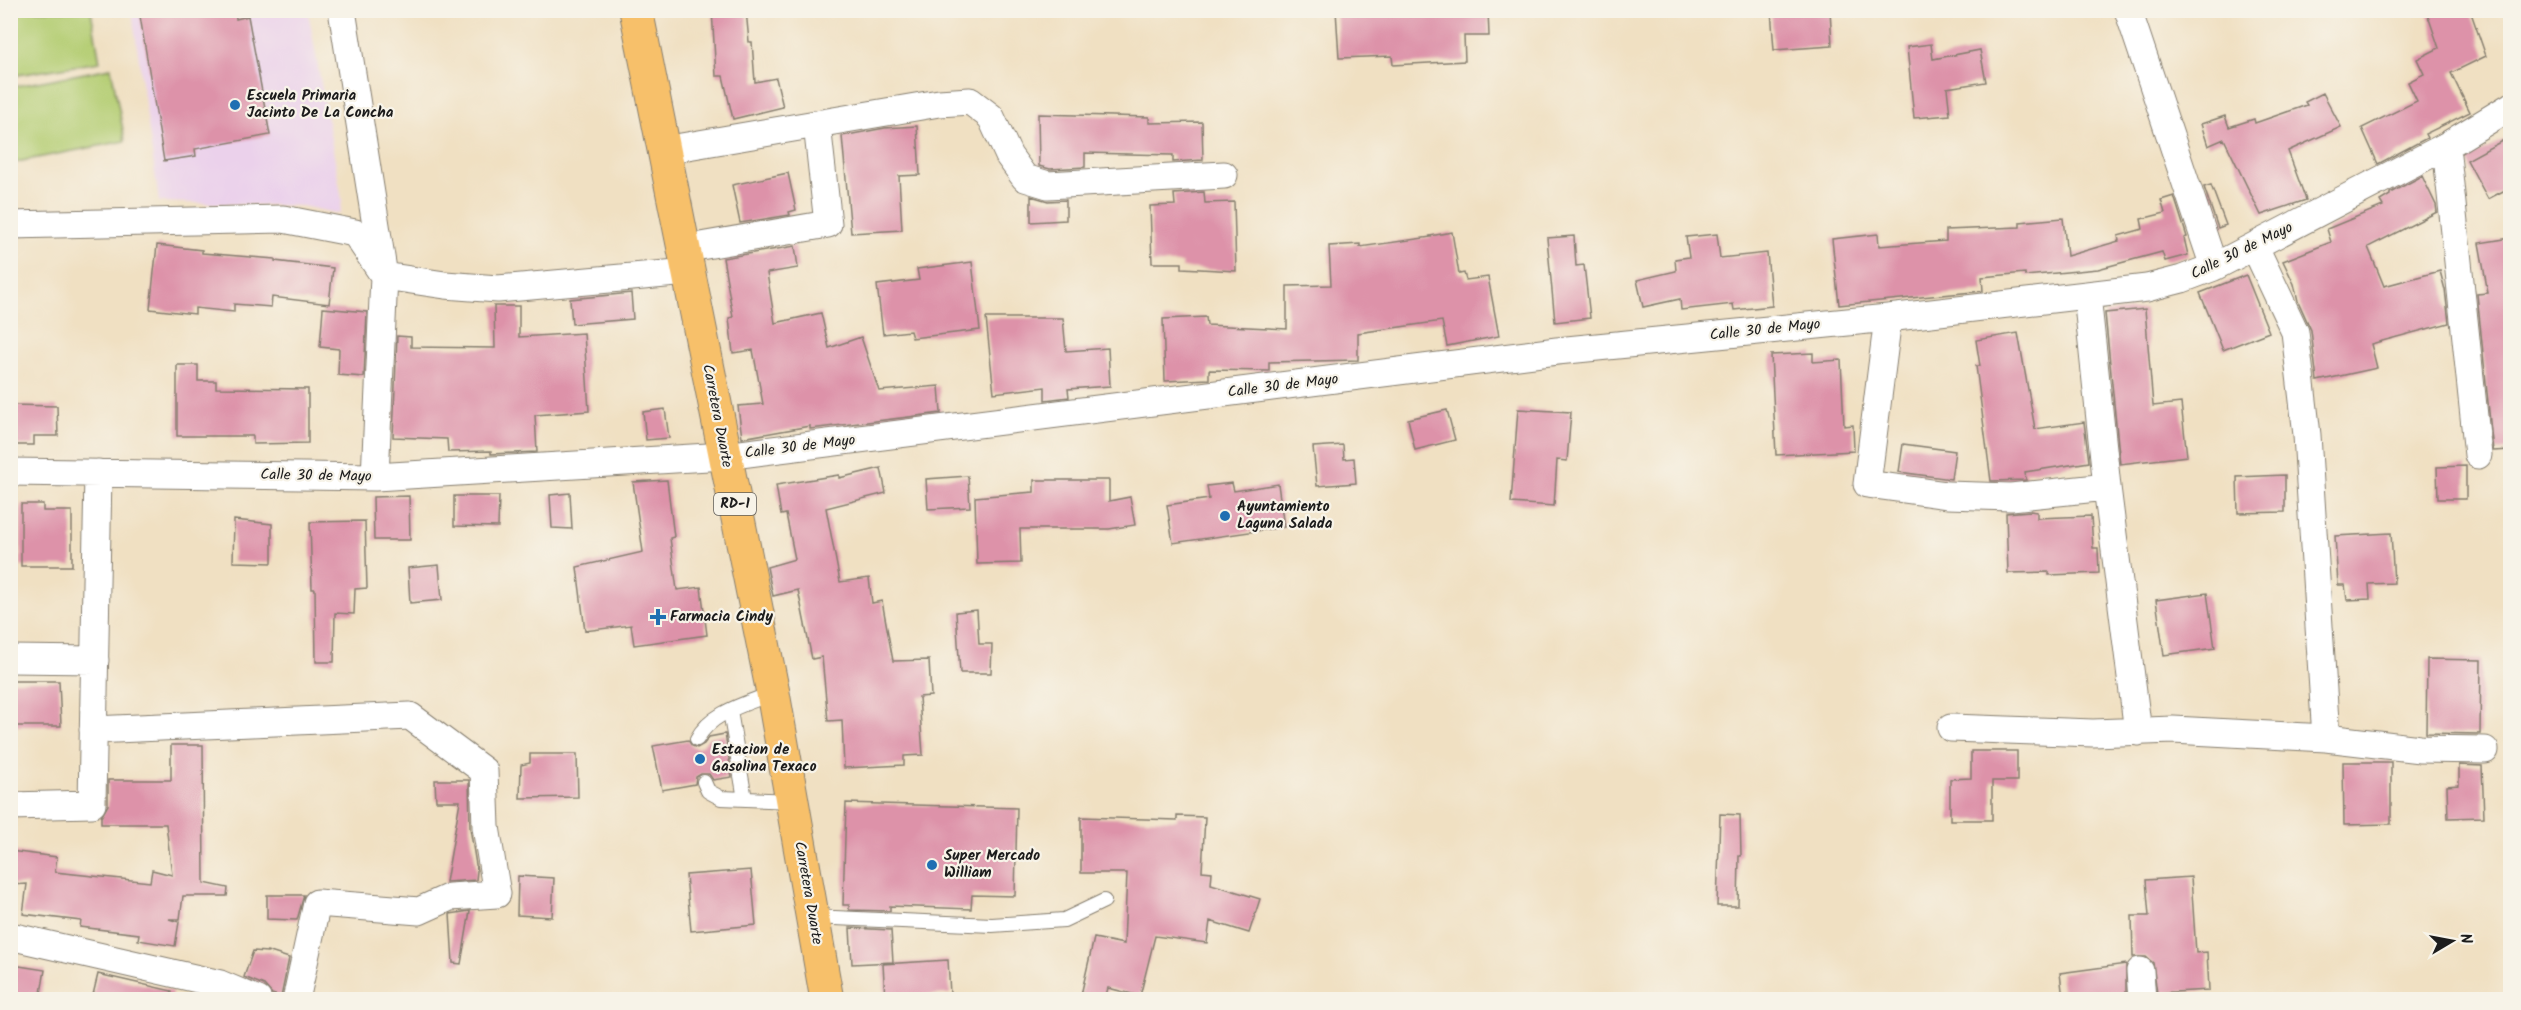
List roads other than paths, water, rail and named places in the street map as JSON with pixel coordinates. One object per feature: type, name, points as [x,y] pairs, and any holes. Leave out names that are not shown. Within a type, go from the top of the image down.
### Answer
[{"type":"main road","name":"Carretera Duarte","points":[[636,10],[772,693],[827,999]]},
{"type":"street","points":[[342,10],[384,276],[375,477]]},
{"type":"street","points":[[2128,10],[2214,267]]},
{"type":"street","points":[[664,150],[939,103],[970,101],[991,117],[1009,156],[1025,178],[1048,185],[1224,175]]},
{"type":"street","name":"Calle 30 de Mayo","points":[[10,472],[375,477],[725,456],[1557,351],[1888,318],[2147,288],[2182,279],[2214,267],[2446,146],[2511,107]]},
{"type":"street","points":[[10,225],[283,219],[356,233],[384,276],[445,285],[498,289],[686,260],[828,224],[818,124]]},
{"type":"street","points":[[2446,146],[2478,455]]},
{"type":"street","points":[[2254,247],[2295,332],[2307,435],[2326,738]]},
{"type":"street","points":[[2087,295],[2107,487],[2138,732]]},
{"type":"street","points":[[1888,318],[1867,484],[1947,495],[2011,497],[2107,487]]},
{"type":"street","points":[[10,806],[92,804],[98,473]]},
{"type":"street","points":[[10,659],[94,660]]},
{"type":"street","points":[[93,730],[410,716],[484,771],[486,827],[497,894],[450,897],[419,911],[317,903],[296,999]]},
{"type":"street","points":[[1951,728],[2093,733],[2173,729],[2326,738],[2420,749],[2485,750]]},
{"type":"street","points":[[10,936],[220,984],[258,999]]},
{"type":"street","points":[[2140,971],[2142,999]]},
{"type":"lane","points":[[697,739],[703,727],[730,711],[772,693]]},
{"type":"lane","points":[[730,711],[745,799]]},
{"type":"lane","points":[[704,782],[708,791],[721,798],[792,801]]},
{"type":"lane","points":[[812,917],[992,925],[1064,920],[1104,901]]},
{"type":"place","name":"Escuela Primaria Jacinto De La Concha","points":[[235,105]]},
{"type":"place","name":"Ayuntamiento Laguna Salada","points":[[1225,516]]},
{"type":"place","name":"Farmacia Cindy","points":[[658,617]]},
{"type":"place","name":"Estacion de Gasolina Texaco","points":[[700,759]]},
{"type":"place","name":"Super Mercado William","points":[[932,865]]}]
